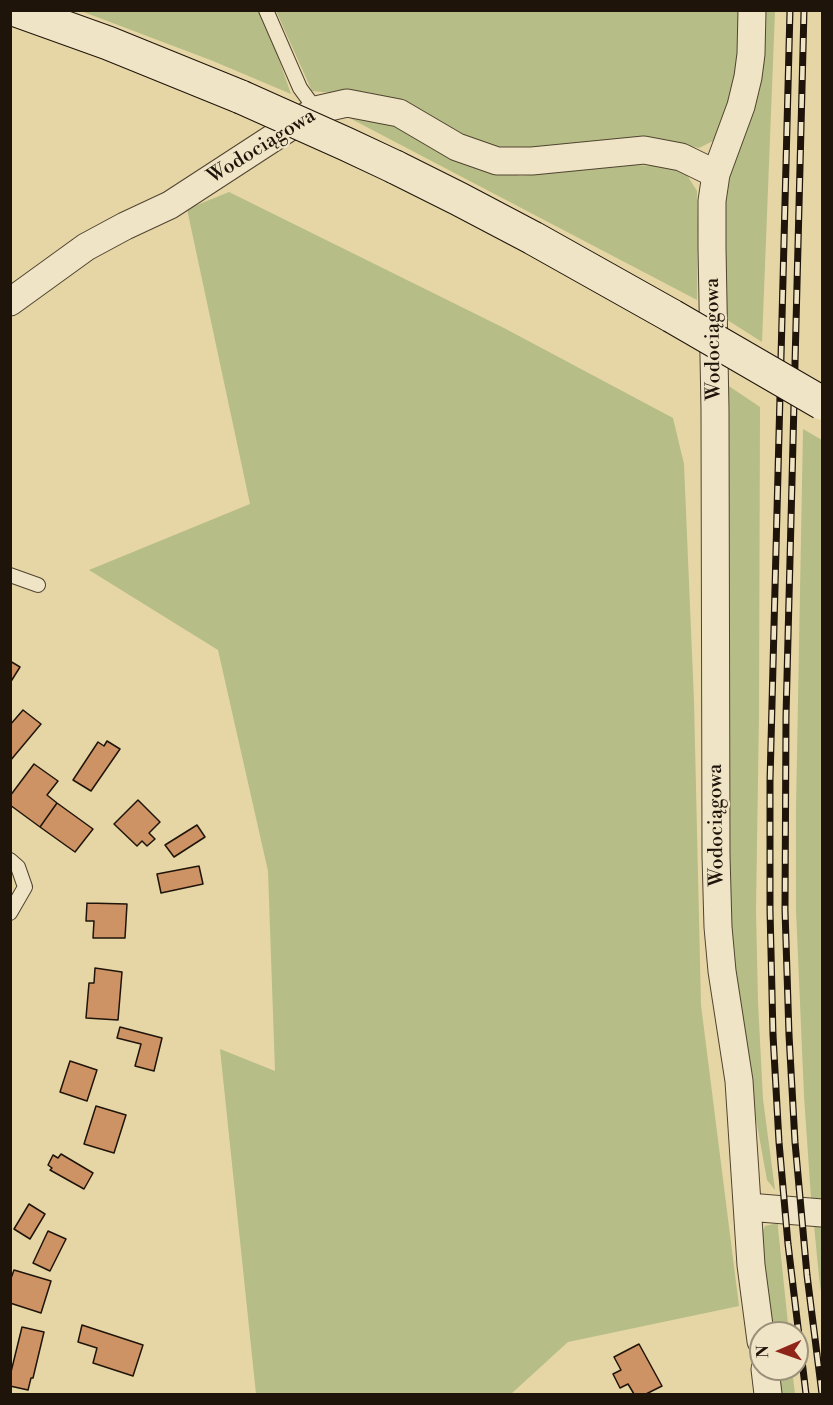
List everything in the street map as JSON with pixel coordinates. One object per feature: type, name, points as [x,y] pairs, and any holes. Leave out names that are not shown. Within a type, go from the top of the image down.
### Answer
[{"type":"main road","points":[[16,10],[108,43],[241,97],[394,167],[515,228],[822,403]]},
{"type":"street","points":[[716,174],[741,106],[748,78],[752,10]]},
{"type":"street","name":"Wodociągowa","points":[[10,302],[86,247],[170,205],[316,110],[348,103],[399,113],[457,147],[497,161],[532,161],[644,150],[681,157],[716,174],[712,201],[716,856],[722,971],[739,1081],[751,1265],[758,1321]]},
{"type":"street","points":[[748,1207],[822,1213]]},
{"type":"lane","points":[[266,10],[300,88],[316,110]]},
{"type":"lane","points":[[10,575],[38,585]]},
{"type":"lane","points":[[10,860],[18,867],[26,887],[10,913]]},
{"type":"green space","points":[[81,11],[262,11],[291,94],[213,61]]},
{"type":"green space","points":[[276,11],[745,11],[744,36],[719,138],[699,148],[663,140],[488,150],[455,129],[374,97],[312,91]]},
{"type":"green space","points":[[760,11],[775,11],[762,342],[721,316],[722,182]]},
{"type":"green space","points":[[338,112],[389,119],[454,153],[520,176],[634,165],[682,167],[697,191],[697,300]]},
{"type":"green space","points":[[229,192],[504,328],[673,418],[684,464],[694,701],[701,1005],[739,1306],[568,1342],[511,1394],[256,1394],[220,1049],[275,1071],[268,871],[218,650],[89,570],[250,504],[187,209]]},
{"type":"green space","points":[[714,376],[760,407],[756,910],[763,1099],[775,1190],[767,1180],[752,1097],[720,956]]},
{"type":"green space","points":[[803,429],[822,440],[822,1199],[811,1198],[796,910]]},
{"type":"green space","points":[[778,1223],[788,1321],[770,1321],[760,1237],[765,1226]]},
{"type":"green space","points":[[814,1225],[822,1225],[822,1300],[819,1277]]},
{"type":"green space","points":[[778,1381],[793,1381],[795,1394],[780,1394]]},
{"type":"building","points":[[10,661],[20,667],[10,683]]},
{"type":"building","points":[[23,710],[41,724],[10,761],[10,725]]},
{"type":"building","points":[[107,741],[120,749],[91,791],[73,780],[98,742],[104,746]]},
{"type":"building","points":[[34,764],[58,781],[47,795],[57,803],[40,827],[10,805],[10,796]]},
{"type":"building","points":[[138,800],[160,822],[149,833],[155,839],[147,846],[142,841],[137,846],[114,824]]},
{"type":"building","points":[[57,803],[93,829],[75,852],[40,827]]},
{"type":"building","points":[[197,825],[205,837],[174,857],[165,845]]},
{"type":"building","points":[[199,866],[203,884],[161,893],[157,874]]},
{"type":"building","points":[[87,903],[127,904],[125,938],[93,938],[94,921],[86,921]]},
{"type":"building","points":[[95,968],[122,972],[118,1020],[86,1018],[89,983],[94,983]]},
{"type":"building","points":[[120,1027],[162,1038],[154,1071],[135,1066],[141,1044],[117,1038]]},
{"type":"building","points":[[70,1061],[97,1070],[87,1101],[60,1092]]},
{"type":"building","points":[[96,1106],[126,1115],[114,1153],[84,1144]]},
{"type":"building","points":[[61,1154],[93,1173],[84,1189],[50,1170],[52,1168],[48,1165],[53,1155],[58,1158]]},
{"type":"building","points":[[29,1204],[45,1214],[30,1239],[14,1229]]},
{"type":"building","points":[[48,1231],[66,1239],[50,1271],[33,1263]]},
{"type":"building","points":[[14,1270],[51,1281],[41,1313],[10,1303],[10,1281]]},
{"type":"building","points":[[82,1325],[143,1345],[133,1376],[93,1363],[97,1348],[78,1342]]},
{"type":"building","points":[[22,1327],[44,1332],[28,1390],[10,1386],[10,1376]]},
{"type":"building","points":[[639,1344],[662,1386],[646,1394],[634,1394],[628,1384],[620,1388],[613,1374],[621,1370],[614,1357]]},
{"type":"railway","points":[[790,10],[770,781],[770,910],[773,1035],[779,1142],[788,1244],[806,1394]]},
{"type":"railway","points":[[804,10],[786,716],[785,910],[795,1142],[807,1275],[822,1394]]}]
